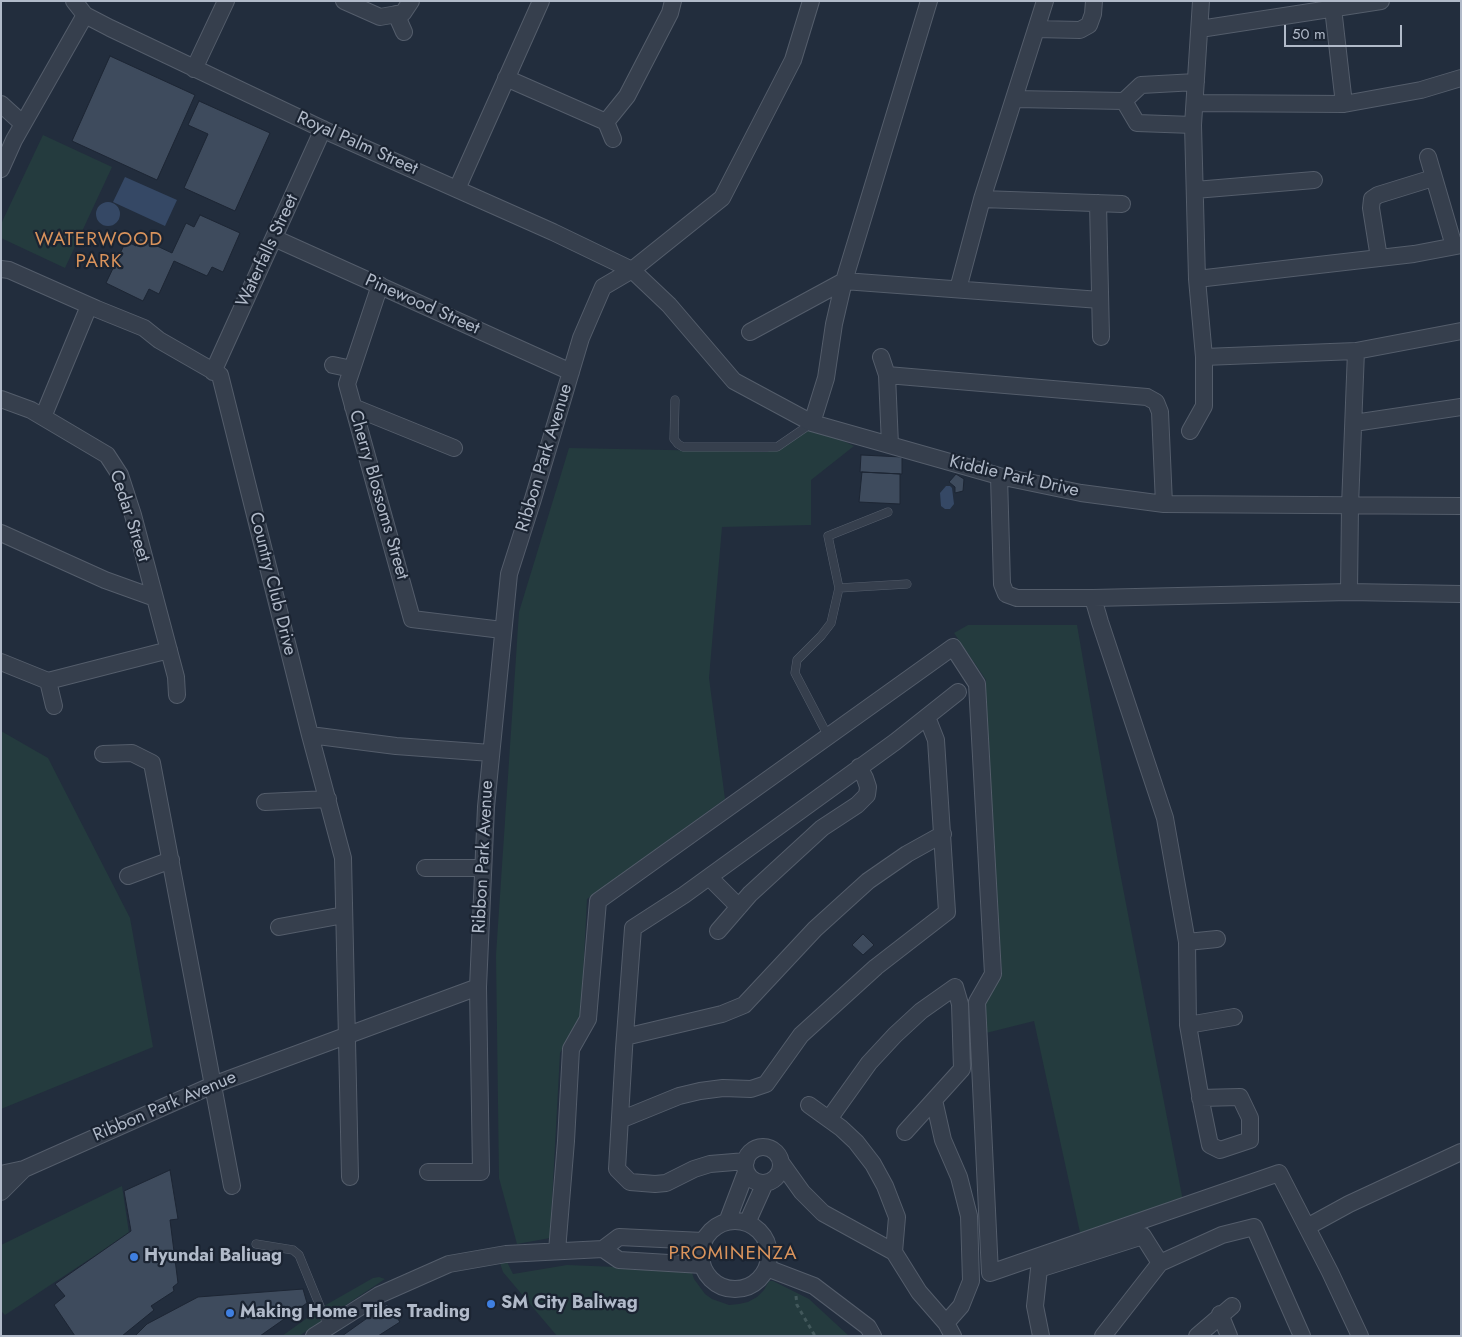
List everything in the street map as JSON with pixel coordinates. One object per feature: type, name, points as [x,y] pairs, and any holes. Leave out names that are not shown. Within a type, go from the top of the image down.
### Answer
[{"type":"street","points":[[1,168],[14,140],[85,15],[74,1]]},
{"type":"street","points":[[194,69],[226,1]]},
{"type":"street","points":[[344,1],[380,17],[403,12],[411,1]]},
{"type":"street","points":[[457,189],[541,1]]},
{"type":"street","points":[[606,122],[627,96],[670,13],[673,1]]},
{"type":"street","name":"Ribbon Park Avenue","points":[[1,1174],[24,1169],[213,1085],[478,987],[486,807],[509,574],[581,338],[603,287],[632,270],[722,198],[793,60],[811,1]]},
{"type":"street","points":[[812,423],[826,378],[834,324],[844,281],[930,1]]},
{"type":"street","points":[[958,290],[982,199],[1045,1]]},
{"type":"street","points":[[1036,29],[1080,30],[1089,25],[1093,14],[1094,1]]},
{"type":"street","points":[[1190,431],[1204,406],[1204,357],[1196,279],[1193,125],[1196,103],[1201,1]]},
{"type":"street","points":[[1200,29],[1381,1]]},
{"type":"street","points":[[1333,8],[1344,104]]},
{"type":"street","points":[[396,14],[404,32]]},
{"type":"street","name":"Royal Palm Street","points":[[85,15],[194,69],[553,232],[632,270]]},
{"type":"street","points":[[506,78],[606,122],[612,139]]},
{"type":"street","points":[[1196,103],[1344,104],[1421,90],[1461,78]]},
{"type":"street","points":[[1015,99],[1124,101],[1141,85],[1196,82]]},
{"type":"street","points":[[1124,101],[1137,123],[1193,125]]},
{"type":"street","points":[[1,104],[23,124]]},
{"type":"street","name":"Waterfalls Street","points":[[213,372],[323,129]]},
{"type":"street","points":[[1196,279],[1414,254],[1458,246],[1433,178],[1428,157]]},
{"type":"street","points":[[1379,258],[1371,208],[1372,199],[1378,195],[1433,178]]},
{"type":"street","points":[[1195,190],[1314,180]]},
{"type":"street","points":[[982,199],[1122,204]]},
{"type":"street","points":[[1098,203],[1101,337]]},
{"type":"street","name":"Pinewood Street","points":[[274,238],[571,372]]},
{"type":"street","points":[[1,269],[9,270],[144,328],[159,340],[213,372]]},
{"type":"street","name":"Kiddie Park Drive","points":[[632,270],[669,305],[734,381],[812,423],[1000,476],[1081,494],[1164,504],[1461,506]]},
{"type":"street","points":[[750,332],[844,281],[1100,300]]},
{"type":"street","name":"Cherry Blossoms Street","points":[[380,285],[347,384],[412,619],[502,630]]},
{"type":"street","points":[[43,417],[89,306]]},
{"type":"street","points":[[1204,357],[1356,351],[1461,331]]},
{"type":"street","points":[[1349,592],[1356,351]]},
{"type":"street","points":[[881,357],[888,375],[890,445]]},
{"type":"street","points":[[333,365],[352,369]]},
{"type":"street","name":"Country Club Drive","points":[[213,372],[220,376],[310,735],[343,858],[350,1177]]},
{"type":"street","points":[[888,375],[1147,397],[1156,402],[1160,412],[1164,504]]},
{"type":"street","name":"Cedar Street","points":[[1,399],[31,410],[108,455],[120,475],[133,515],[176,677],[177,695]]},
{"type":"street","points":[[354,407],[454,448]]},
{"type":"street","points":[[1354,424],[1461,407]]},
{"type":"street","points":[[1000,476],[1002,584],[1006,594],[1017,598],[1349,592],[1461,594]]},
{"type":"street","points":[[1,533],[105,580],[155,598]]},
{"type":"street","points":[[1093,598],[1165,818],[1187,942],[1188,1024],[1200,1098]]},
{"type":"street","points":[[557,1251],[571,1049],[588,1020],[598,901],[953,647],[976,684],[993,974],[977,1002],[990,1273],[1279,1173],[1360,1336]]},
{"type":"street","points":[[1,662],[48,681],[169,650]]},
{"type":"street","points":[[48,681],[54,706]]},
{"type":"street","points":[[746,1166],[710,1164],[694,1169],[666,1183],[655,1184],[630,1182],[617,1168],[633,928],[709,877],[958,692]]},
{"type":"street","points":[[620,1120],[679,1096],[723,1088],[751,1090],[766,1084],[801,1035],[876,967],[947,912],[936,740],[927,716]]},
{"type":"street","points":[[310,735],[396,746],[491,753]]},
{"type":"street","points":[[103,754],[132,752],[152,763],[232,1186]]},
{"type":"street","points":[[718,931],[750,894],[822,828],[867,795],[868,787],[859,767]]},
{"type":"street","points":[[265,802],[328,799]]},
{"type":"street","points":[[625,1037],[722,1014],[744,1005],[814,929],[868,880],[907,854],[943,834]]},
{"type":"street","points":[[128,876],[171,860]]},
{"type":"street","points":[[425,868],[483,868]]},
{"type":"street","points":[[709,877],[739,906]]},
{"type":"street","points":[[280,927],[344,915]]},
{"type":"street","points":[[1187,942],[1217,939]]},
{"type":"street","points":[[428,1172],[481,1172],[478,987]]},
{"type":"street","points":[[829,1119],[869,1063],[895,1035],[921,1011],[955,987],[960,1004],[962,1069],[905,1132]]},
{"type":"street","points":[[1188,1024],[1234,1017]]},
{"type":"street","points":[[727,1222],[748,1155],[757,1148],[768,1147],[778,1153],[782,1164],[802,1192],[823,1213],[894,1252],[919,1292],[950,1329],[971,1281],[969,1216],[959,1177],[943,1140],[934,1100]]},
{"type":"street","points":[[810,1105],[856,1142],[873,1164],[885,1186],[897,1217],[894,1252]]},
{"type":"street","points":[[1307,1227],[1349,1204],[1461,1152]]},
{"type":"street","points":[[746,1166],[754,1181],[766,1183],[777,1177],[782,1164]]},
{"type":"street","name":"Ribbon Park Avenue","points":[[1,1192],[24,1169]]},
{"type":"street","points":[[747,1223],[766,1183]]},
{"type":"street","points":[[737,1220],[747,1223],[764,1236],[768,1246],[767,1268],[759,1279],[748,1287],[734,1290],[720,1286],[709,1278],[702,1265],[700,1253],[703,1241],[709,1232],[717,1226],[737,1220]]},
{"type":"street","points":[[1103,1336],[1160,1263],[1222,1235],[1254,1226],[1302,1336]]},
{"type":"street","points":[[1041,1336],[1035,1306],[1039,1269],[1143,1236],[1160,1263]]},
{"type":"street","points":[[314,1336],[379,1295],[449,1264],[506,1254],[603,1249],[619,1238],[703,1241]]},
{"type":"street","points":[[603,1249],[619,1260],[702,1265]]},
{"type":"street","points":[[767,1268],[814,1286],[868,1327],[874,1336]]},
{"type":"street","points":[[1197,1336],[1226,1310],[1230,1336]]},
{"type":"lane","points":[[675,400],[674,439],[683,447],[777,447],[812,423]]},
{"type":"lane","points":[[828,736],[795,672],[797,660],[831,623],[839,588],[828,536],[888,512]]},
{"type":"lane","points":[[839,588],[907,584]]},
{"type":"lane","points":[[256,1244],[286,1248],[293,1250],[299,1255],[328,1326]]},
{"type":"path","points":[[793,1278],[798,1305],[815,1336]]},
{"type":"green space","points":[[43,135],[112,167],[65,268],[1,238],[1,224]]},
{"type":"green space","points":[[818,429],[854,446],[811,480],[811,525],[722,527],[709,678],[725,799],[587,899],[581,1017],[560,1053],[550,1238],[517,1244],[499,1178],[496,955],[519,612],[569,448],[767,452],[788,442],[802,432]]},
{"type":"green space","points":[[968,625],[1077,625],[1118,862],[1183,1201],[1081,1237],[1034,1021],[986,1033],[984,1006],[1002,974],[984,729],[986,680],[954,633]]},
{"type":"green space","points":[[1,731],[48,758],[130,918],[153,1047],[1,1109]]},
{"type":"green space","points":[[122,1186],[129,1233],[5,1315],[1,1311],[1,1245]]},
{"type":"green space","points":[[507,1262],[513,1274],[567,1265],[691,1270],[694,1279],[705,1294],[712,1299],[729,1305],[748,1302],[764,1290],[769,1281],[773,1281],[809,1299],[849,1336],[557,1336],[503,1272],[500,1263]]},
{"type":"green space","points":[[373,1278],[385,1279],[299,1336],[282,1336],[324,1306]]},
{"type":"water","points":[[125,177],[177,200],[165,226],[113,202]]},
{"type":"water","points":[[108,202],[117,205],[120,214],[117,223],[108,226],[99,223],[96,214],[99,205]]},
{"type":"water","points":[[946,486],[952,488],[954,504],[950,509],[945,509],[941,506],[940,493]]},
{"type":"building","points":[[110,56],[195,95],[157,180],[72,141]]},
{"type":"building","points":[[199,101],[270,133],[235,211],[184,188],[208,134],[188,125]]},
{"type":"building","points":[[200,215],[240,233],[223,272],[212,267],[207,276],[174,261],[159,294],[149,289],[143,301],[106,283],[126,241],[136,246],[140,238],[172,253],[186,223],[194,227]]},
{"type":"building","points":[[861,455],[902,457],[902,474],[860,472]]},
{"type":"building","points":[[862,472],[900,474],[900,504],[859,502]]},
{"type":"building","points":[[956,474],[964,479],[963,491],[955,493],[955,487],[949,482]]},
{"type":"building","points":[[863,934],[874,945],[863,955],[852,945]]},
{"type":"building","name":"Hyundai Baliuag","points":[[170,1170],[178,1219],[170,1220],[178,1283],[173,1287],[174,1291],[151,1306],[154,1310],[122,1336],[75,1336],[54,1305],[65,1296],[55,1284],[131,1231],[124,1191]]},
{"type":"building","name":"Making Home Tiles Trading","points":[[303,1289],[307,1303],[260,1336],[135,1336],[147,1324],[198,1297]]},
{"type":"building","points":[[387,1304],[400,1322],[378,1336],[342,1336]]},
{"type":"place","name":"Hyundai Baliuag","points":[[134,1257]]},
{"type":"place","name":"SM City Baliwag","points":[[491,1304]]},
{"type":"place","name":"Making Home Tiles Trading","points":[[230,1313]]},
{"type":"district","name":"WATERWOOD PARK","points":[[99,251]]},
{"type":"district","name":"PROMINENZA","points":[[733,1254]]}]
